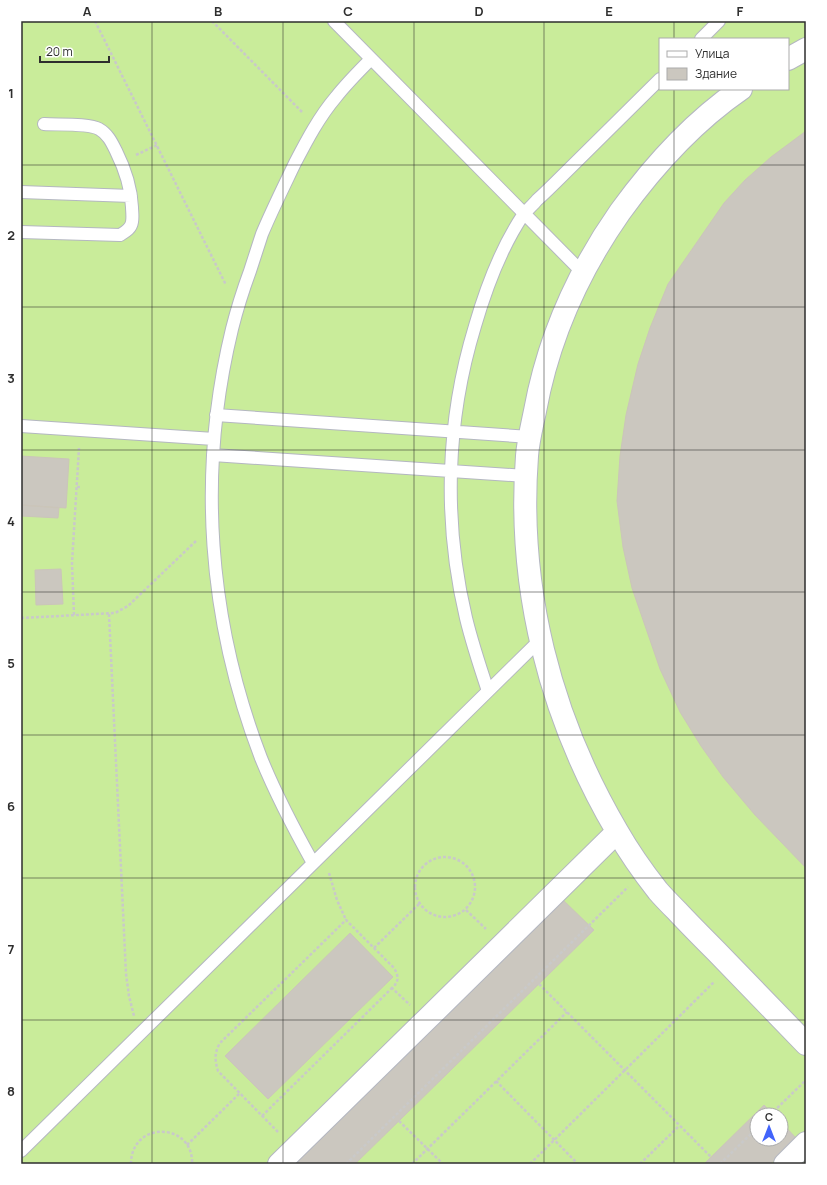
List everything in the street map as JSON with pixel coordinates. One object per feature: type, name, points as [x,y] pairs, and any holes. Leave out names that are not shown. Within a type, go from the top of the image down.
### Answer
[{"type":"street","points":[[789,58],[806,49]]},
{"type":"street","points":[[740,90],[689,132],[667,154],[637,189],[611,225],[583,273],[567,306],[550,349],[538,393],[527,454],[526,530],[529,574],[540,640],[557,700],[571,737],[590,779],[617,832],[634,859],[659,892],[806,1044]]},
{"type":"street","points":[[279,1164],[617,832]]},
{"type":"street","points":[[785,1164],[806,1143]]},
{"type":"lane","points":[[334,21],[583,273]]},
{"type":"lane","points":[[702,38],[719,21]]},
{"type":"lane","points":[[313,863],[290,822],[262,760],[248,722],[230,661],[218,595],[215,568],[212,526],[214,439],[216,415],[226,353],[237,308],[262,235],[305,143],[336,96],[371,59]]},
{"type":"lane","points":[[488,691],[466,620],[452,536],[451,471],[453,431],[461,379],[470,343],[479,312],[499,260],[524,214],[659,80]]},
{"type":"lane","points":[[21,236],[120,235],[126,231],[132,223],[131,196],[127,175],[110,139],[100,129],[95,127],[44,124]]},
{"type":"lane","points":[[21,192],[131,196]]},
{"type":"lane","points":[[216,415],[530,437]]},
{"type":"lane","points":[[21,426],[214,439]]},
{"type":"lane","points":[[213,455],[526,476]]},
{"type":"lane","points":[[21,1151],[540,640]]},
{"type":"path","points":[[95,21],[237,308]]},
{"type":"path","points":[[212,21],[316,126]]},
{"type":"path","points":[[122,162],[156,145]]},
{"type":"path","points":[[74,615],[72,563],[80,430]]},
{"type":"path","points":[[77,487],[82,487]]},
{"type":"path","points":[[21,618],[115,613],[128,606],[212,526]]},
{"type":"path","points":[[109,614],[126,974],[129,996],[139,1035]]},
{"type":"path","points":[[262,1116],[392,988],[397,982],[398,978],[394,968],[346,920],[332,885],[324,852]]},
{"type":"path","points":[[435,858],[453,858],[462,862],[473,876],[475,894],[472,902],[466,910],[459,915],[441,918],[432,915],[419,904],[415,895],[414,886],[416,877],[420,869],[435,858]]},
{"type":"path","points":[[346,1164],[628,888]]},
{"type":"path","points":[[374,948],[419,904]]},
{"type":"path","points":[[295,1148],[218,1071],[215,1062],[215,1055],[220,1044],[346,920]]},
{"type":"path","points":[[530,1164],[731,966]]},
{"type":"path","points":[[539,984],[711,1157]]},
{"type":"path","points":[[392,988],[426,1020]]},
{"type":"path","points":[[412,1164],[567,1012]]},
{"type":"path","points":[[778,1107],[806,1080]]},
{"type":"path","points":[[496,1081],[578,1164]]},
{"type":"path","points":[[187,1145],[240,1093]]},
{"type":"path","points":[[399,1121],[443,1164]]},
{"type":"path","points":[[640,1164],[680,1126]]},
{"type":"path","points":[[131,1164],[134,1149],[139,1141],[155,1132],[173,1134],[181,1138],[191,1153],[192,1164]]},
{"type":"path","points":[[720,1164],[749,1136]]},
{"type":"green space","points":[[21,21],[806,21],[806,1164],[21,1164]]},
{"type":"building","points":[[806,131],[806,868],[755,815],[723,777],[701,746],[680,712],[660,669],[632,588],[623,547],[617,501],[620,456],[626,415],[638,364],[650,328],[668,284],[724,203],[745,180],[771,157]]},
{"type":"building","points":[[21,456],[69,459],[66,508],[21,505]]},
{"type":"building","points":[[21,505],[59,508],[58,518],[21,516]]},
{"type":"building","points":[[61,569],[63,604],[36,605],[35,570]]},
{"type":"building","points":[[561,898],[594,930],[355,1164],[289,1164]]},
{"type":"building","points":[[350,933],[393,977],[268,1099],[225,1056]]},
{"type":"building","points":[[749,1120],[749,1147],[787,1147],[770,1164],[704,1164]]},
{"type":"building","points":[[789,1131],[796,1138],[789,1145]]}]
